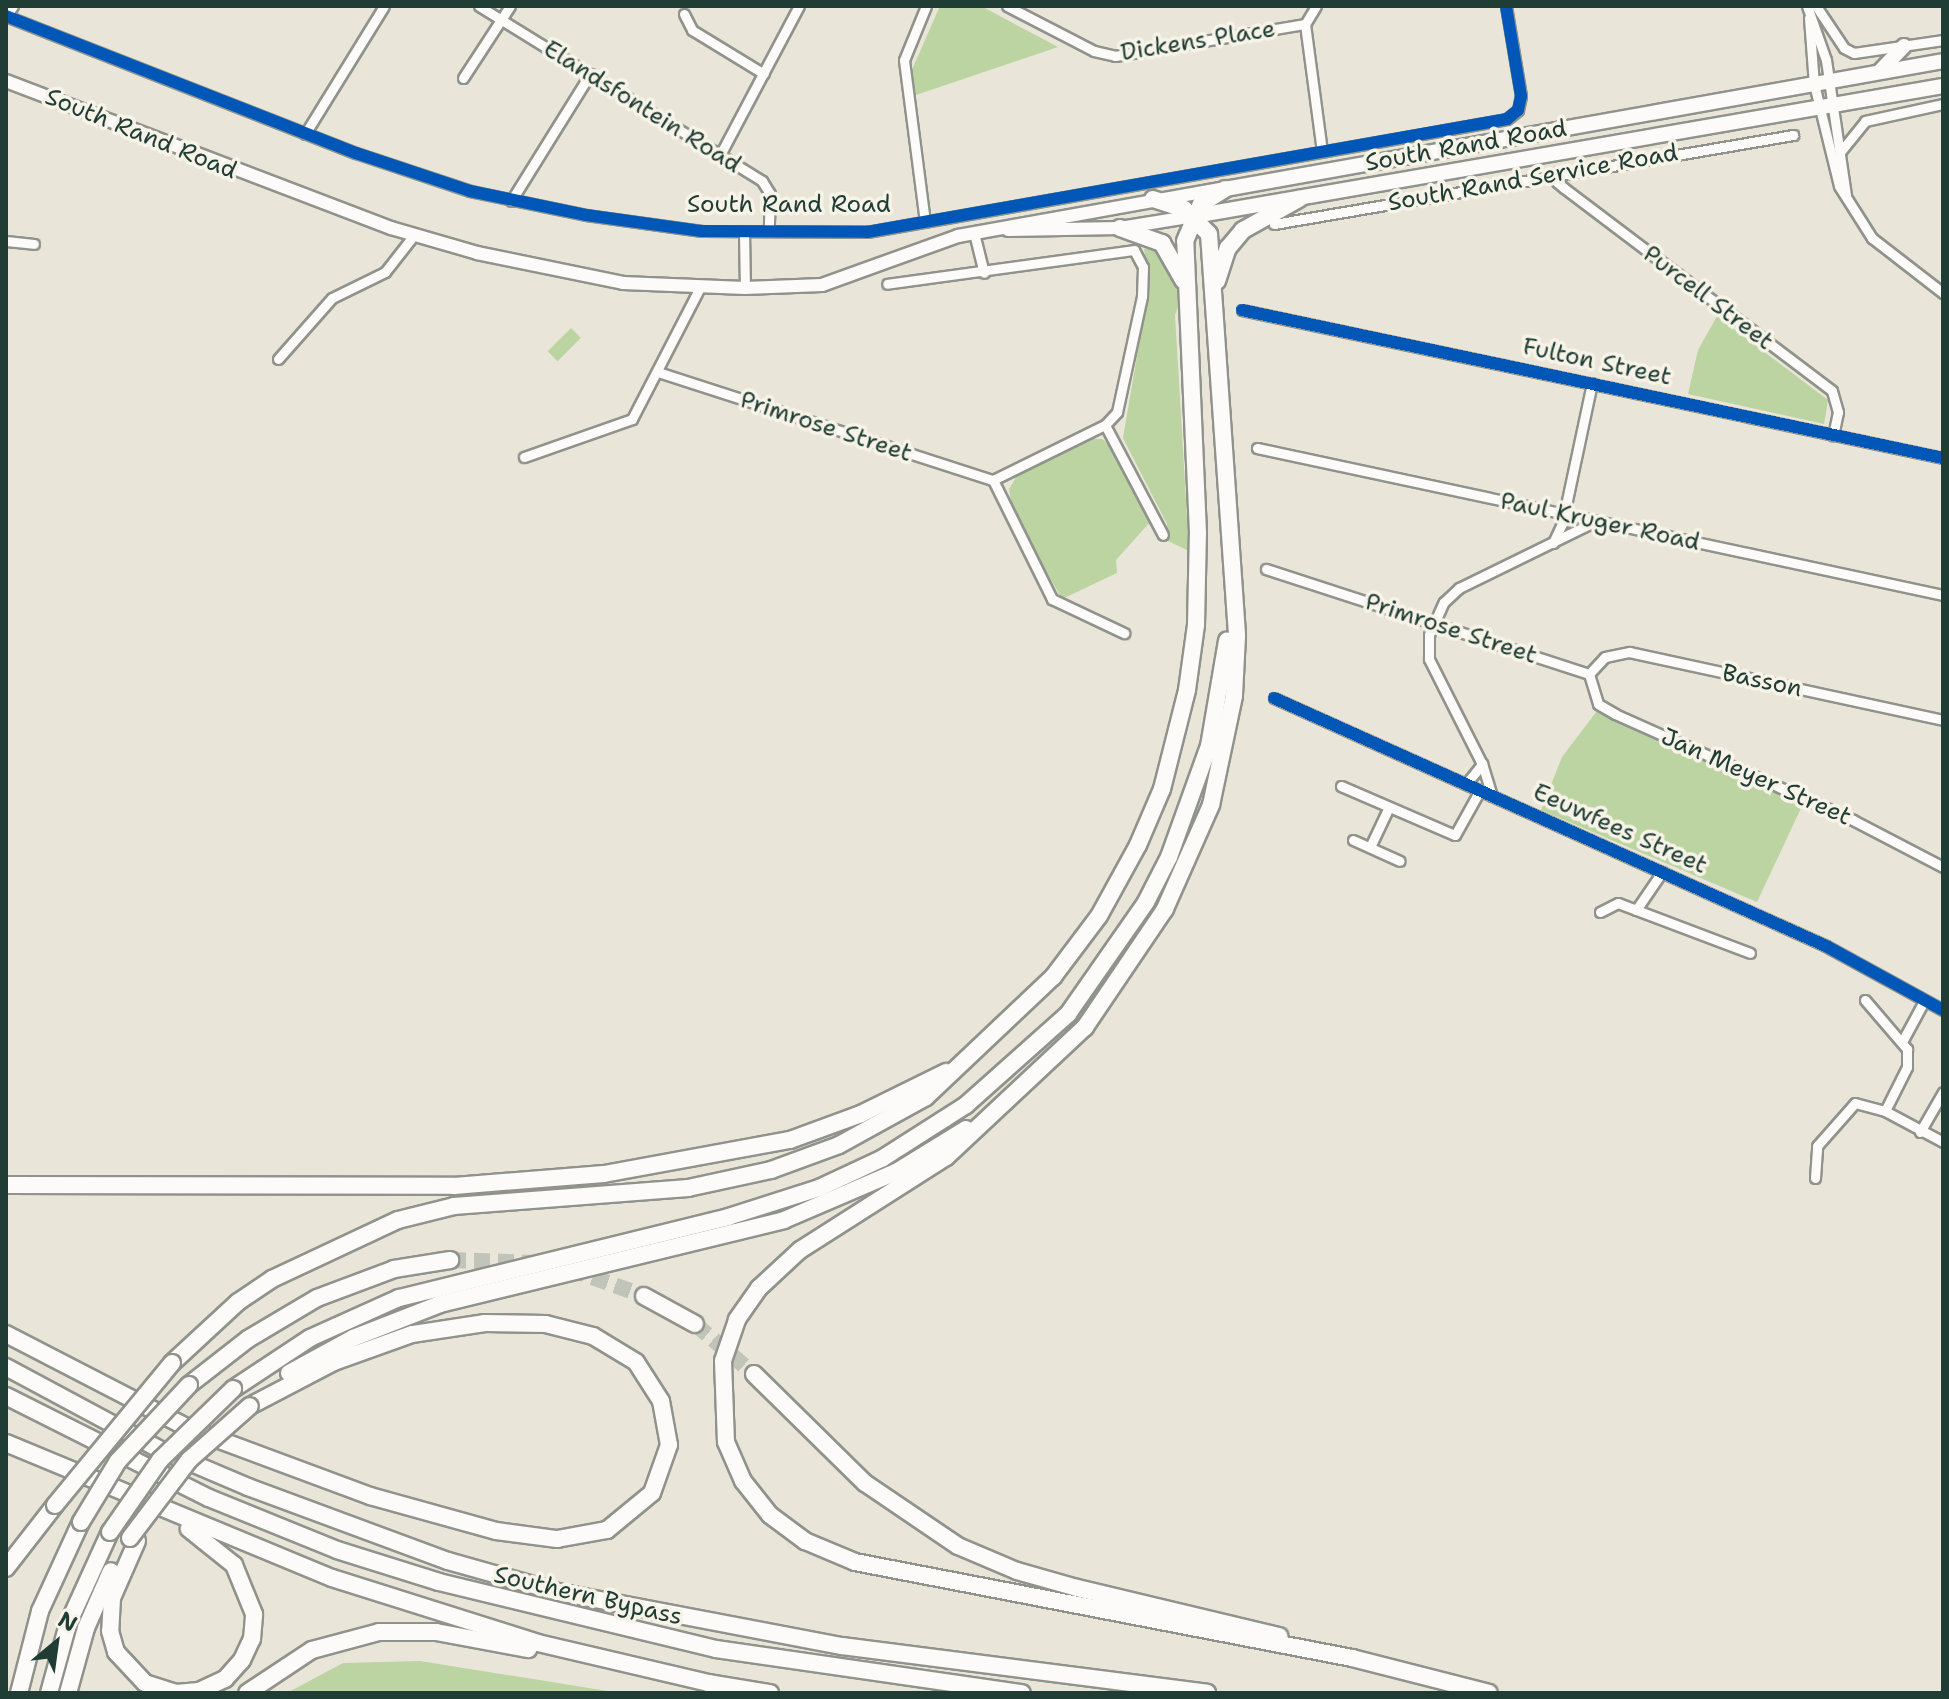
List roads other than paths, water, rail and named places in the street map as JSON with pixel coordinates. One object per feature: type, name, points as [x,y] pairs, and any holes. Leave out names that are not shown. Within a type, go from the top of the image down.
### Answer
[{"type":"highway","points":[[6,1568],[172,1363],[238,1302],[272,1279],[372,1229],[454,1206],[688,1188],[771,1170],[874,1128],[926,1097],[1053,977],[1099,916],[1162,789],[1187,690],[1196,625],[1198,533],[1185,241],[1194,216],[1205,199],[1225,189]]},
{"type":"highway","points":[[1153,199],[1194,216],[1209,234],[1233,604],[1234,696],[1226,749],[1211,805],[1186,867],[1151,932],[1085,1027],[946,1157],[800,1250],[747,1304],[726,1345],[720,1379],[726,1442],[743,1481],[787,1529],[855,1562],[1344,1657],[1489,1693]]},
{"type":"highway","points":[[1213,295],[1235,239],[1253,222],[1299,199]]},
{"type":"highway","points":[[1120,228],[1149,236],[1167,248],[1188,297]]},
{"type":"highway","points":[[49,1693],[68,1624],[110,1532],[174,1444],[233,1389],[310,1338],[399,1298],[728,1217],[819,1188],[883,1158],[966,1105],[1068,1014],[1146,902],[1169,857],[1209,746],[1233,604]]},
{"type":"highway","points":[[6,1185],[454,1186],[590,1176],[790,1140],[861,1114],[956,1068]]},
{"type":"highway","points":[[68,1693],[86,1628],[154,1502],[201,1447],[320,1354],[390,1321],[440,1304],[784,1220],[896,1172],[1001,1107]]},
{"type":"highway","points":[[19,1693],[40,1611],[81,1522],[118,1461],[189,1385],[248,1339],[317,1298],[394,1269],[450,1260]]},
{"type":"highway","points":[[644,1296],[695,1324]]},
{"type":"highway","points":[[6,1334],[203,1435],[370,1496],[496,1531],[557,1539],[607,1530],[652,1493],[669,1445],[661,1401],[636,1362],[593,1336],[546,1324],[485,1323],[412,1334],[334,1362],[252,1405]]},
{"type":"highway","name":"Southern Bypass","points":[[6,1367],[161,1450],[248,1487],[448,1561],[558,1592],[842,1646],[1207,1693]]},
{"type":"highway","points":[[754,1374],[865,1483],[970,1552],[1017,1571],[1304,1641],[1344,1657]]},
{"type":"highway","name":"Southern Bypass","points":[[6,1396],[209,1498],[337,1550],[439,1582],[700,1646],[1022,1693]]},
{"type":"highway","points":[[6,1446],[411,1604],[538,1643],[717,1685]]},
{"type":"highway","points":[[133,1540],[112,1598],[110,1631],[116,1652],[135,1677],[159,1689],[176,1693],[211,1687],[246,1653],[253,1632],[250,1596],[218,1549],[154,1502]]},
{"type":"highway","points":[[6,1557],[31,1535]]},
{"type":"highway","points":[[247,1693],[312,1650],[351,1637],[404,1631],[471,1638],[770,1693]]},
{"type":"main road","points":[[1879,72],[1904,46]]},
{"type":"main road","name":"South Rand Road","points":[[6,81],[414,235],[583,277],[745,288],[839,281],[989,230],[1943,61]]},
{"type":"main road","name":"South Rand Road","points":[[989,230],[1120,228],[1943,86]]},
{"type":"street","points":[[6,16],[13,6]]},
{"type":"street","points":[[305,134],[384,6]]},
{"type":"street","name":"Elandsfontein Road","points":[[479,6],[766,184],[769,229]]},
{"type":"street","points":[[463,78],[510,6]]},
{"type":"street","points":[[720,155],[799,6]]},
{"type":"street","points":[[925,222],[904,57],[926,6]]},
{"type":"street","name":"Dickens Place","points":[[1007,6],[1094,51],[1115,56],[1305,24]]},
{"type":"street","points":[[1316,6],[1305,24],[1322,152]]},
{"type":"street","name":"South Rand Road","points":[[6,16],[305,134],[410,172],[511,201],[666,226],[744,232],[769,229],[867,232],[1502,120],[1521,103],[1506,6]]},
{"type":"street","points":[[1807,6],[1822,82],[1835,106],[1846,200]]},
{"type":"street","points":[[1816,6],[1849,51],[1943,40]]},
{"type":"street","points":[[684,14],[692,30],[764,74]]},
{"type":"street","points":[[1809,18],[1822,82],[1819,109],[1829,158],[1846,200],[1872,238],[1943,293]]},
{"type":"street","points":[[511,201],[590,74]]},
{"type":"street","points":[[1841,151],[1865,121],[1943,104]]},
{"type":"street","name":"South Rand Service Road","points":[[1274,224],[1558,172],[1793,135]]},
{"type":"street","name":"Purcell Street","points":[[1558,172],[1557,182],[1564,188],[1832,391],[1838,412],[1833,435]]},
{"type":"street","points":[[744,232],[745,288]]},
{"type":"street","points":[[974,233],[984,273]]},
{"type":"street","points":[[278,359],[332,298],[385,272],[414,235]]},
{"type":"street","points":[[6,241],[34,244]]},
{"type":"street","points":[[887,284],[984,273],[1130,249],[1142,261],[1142,296],[1115,415],[1105,425],[993,480],[1052,599],[1124,633]]},
{"type":"street","points":[[524,457],[629,422],[700,287]]},
{"type":"street","name":"Fulton Street","points":[[1242,310],[1943,458]]},
{"type":"street","name":"Primrose Street","points":[[658,372],[993,480]]},
{"type":"street","points":[[1553,543],[1563,514],[1592,383]]},
{"type":"street","points":[[1105,425],[1163,535]]},
{"type":"street","name":"Paul Kruger Road","points":[[1257,448],[1943,595]]},
{"type":"street","points":[[1492,796],[1482,764],[1429,659],[1427,643],[1434,623],[1459,588],[1596,521]]},
{"type":"street","name":"Primrose Street","points":[[1266,569],[1589,674]]},
{"type":"street","name":"Basson","points":[[1589,674],[1605,657],[1629,652],[1943,720]]},
{"type":"street","name":"Jan Meyer Street","points":[[1589,674],[1598,704],[1615,714],[1853,820],[1943,867]]},
{"type":"street","name":"Eeuwfees Street","points":[[1274,698],[1826,946],[1943,1010]]},
{"type":"street","points":[[1466,784],[1482,764]]},
{"type":"street","points":[[1341,786],[1455,835],[1480,790]]},
{"type":"street","points":[[1370,847],[1389,807]]},
{"type":"street","points":[[1353,840],[1400,861]]},
{"type":"street","points":[[1636,910],[1662,872]]},
{"type":"street","points":[[1600,912],[1613,903],[1750,953]]},
{"type":"street","points":[[1865,1000],[1903,1040],[1907,1067],[1885,1111]]},
{"type":"street","points":[[1903,1040],[1924,1001]]},
{"type":"street","points":[[1920,1132],[1943,1092]]},
{"type":"street","points":[[1815,1178],[1817,1146],[1855,1103],[1885,1111],[1943,1142]]},
{"type":"tunnel","points":[[450,1260],[536,1263]]},
{"type":"tunnel","points":[[570,1269],[644,1296]]},
{"type":"tunnel","points":[[695,1324],[754,1374]]}]
